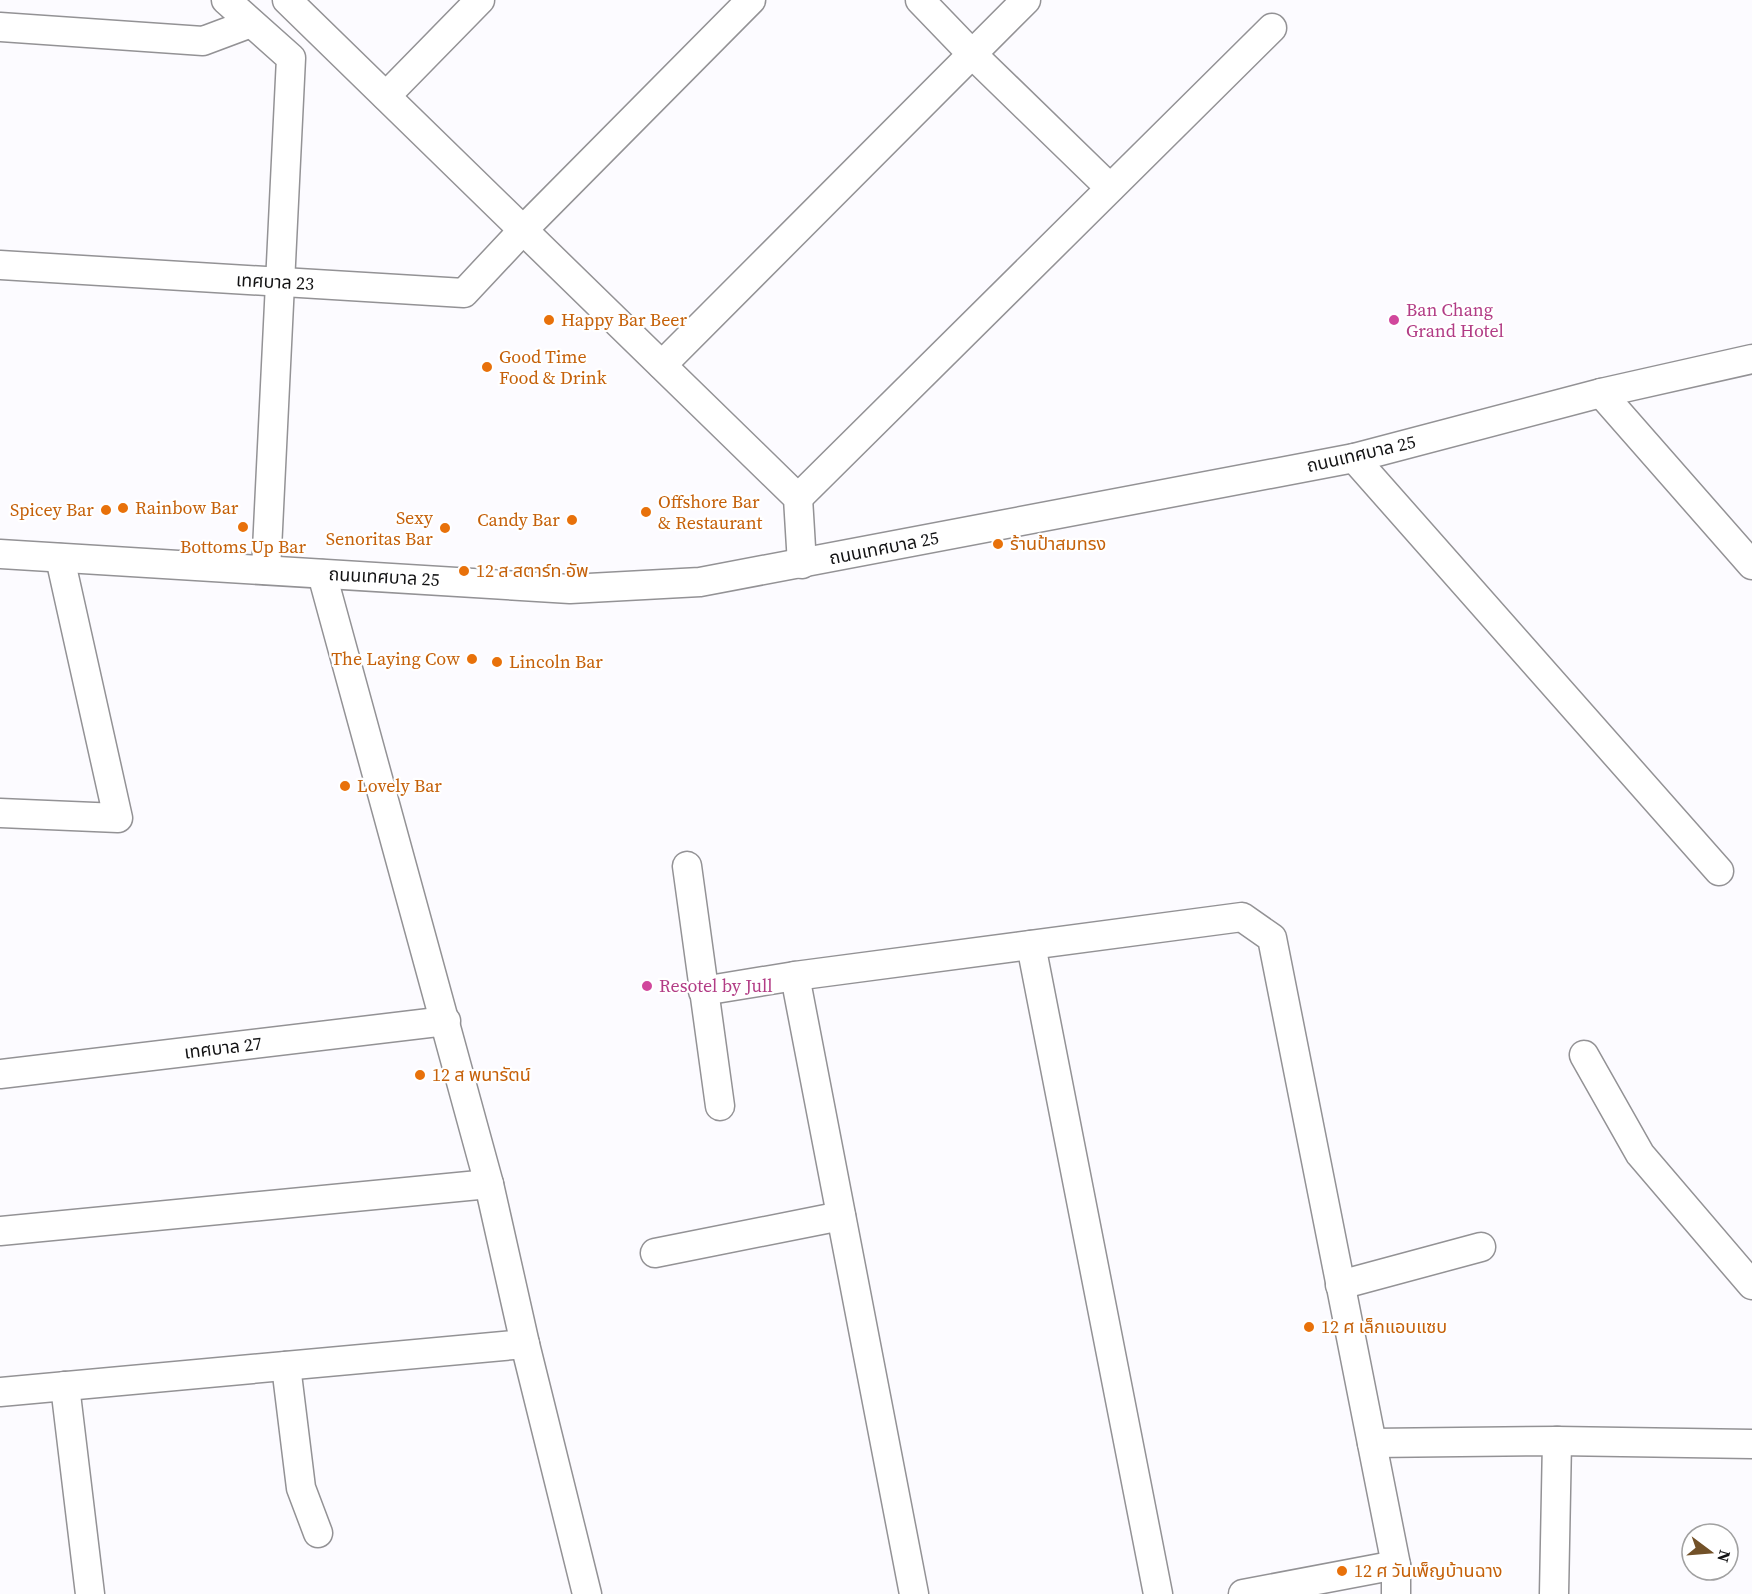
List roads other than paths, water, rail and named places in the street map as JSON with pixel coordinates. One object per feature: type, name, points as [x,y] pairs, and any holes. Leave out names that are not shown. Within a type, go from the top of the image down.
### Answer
[{"type":"street","points":[[226,0],[291,58],[266,570]]},
{"type":"street","points":[[286,0],[798,498],[802,564]]},
{"type":"street","points":[[386,96],[480,0]]},
{"type":"street","points":[[523,230],[751,0]]},
{"type":"street","points":[[920,0],[972,54],[1110,188]]},
{"type":"street","points":[[662,365],[1026,0]]},
{"type":"street","points":[[0,27],[203,42],[251,23]]},
{"type":"street","points":[[798,498],[1272,27]]},
{"type":"street","name":"เทศบาล 23","points":[[0,265],[464,293],[523,230]]},
{"type":"street","name":"ถนนเทศบาล 25","points":[[0,554],[570,589],[700,582],[1354,458],[1601,393],[1752,359]]},
{"type":"street","points":[[1601,393],[1752,565]]},
{"type":"street","points":[[1354,458],[1719,871]]},
{"type":"street","points":[[0,813],[118,818],[60,558]]},
{"type":"street","points":[[322,574],[489,1184],[525,1344],[587,1594]]},
{"type":"street","points":[[687,866],[720,1106]]},
{"type":"street","points":[[703,991],[795,976],[1242,917],[1272,938],[1396,1565],[1396,1594]]},
{"type":"street","points":[[1031,945],[1158,1594]]},
{"type":"street","points":[[795,976],[914,1594]]},
{"type":"street","name":"เทศบาล 27","points":[[0,1074],[446,1021]]},
{"type":"street","points":[[1584,1054],[1640,1154],[1752,1285]]},
{"type":"street","points":[[0,1231],[489,1184]]},
{"type":"street","points":[[656,1253],[841,1216]]},
{"type":"street","points":[[1340,1285],[1481,1247]]},
{"type":"street","points":[[0,1392],[525,1344]]},
{"type":"street","points":[[286,1366],[301,1488],[318,1533]]},
{"type":"street","points":[[66,1386],[90,1594]]},
{"type":"street","points":[[1372,1443],[1557,1441],[1752,1444]]},
{"type":"street","points":[[1554,1594],[1557,1441]]},
{"type":"street","points":[[1243,1594],[1396,1565]]},
{"type":"place","name":"Happy Bar Beer","points":[[549,320]]},
{"type":"place","name":"Ban Chang Grand Hotel","points":[[1394,320]]},
{"type":"place","name":"Good Time Food & Drink","points":[[487,367]]},
{"type":"place","name":"Rainbow Bar","points":[[123,508]]},
{"type":"place","name":"Spicey Bar","points":[[106,510]]},
{"type":"place","name":"Offshore Bar & Restaurant","points":[[646,512]]},
{"type":"place","name":"Candy Bar","points":[[572,520]]},
{"type":"place","name":"Bottoms Up Bar","points":[[243,527]]},
{"type":"place","name":"Sexy Senoritas Bar","points":[[445,528]]},
{"type":"place","name":"ร้านป้าสมทรง","points":[[998,544]]},
{"type":"place","name":"12 ส สตาร์ท อัพ","points":[[464,571]]},
{"type":"place","name":"The Laying Cow","points":[[472,659]]},
{"type":"place","name":"Lincoln Bar","points":[[497,662]]},
{"type":"place","name":"Lovely Bar","points":[[345,786]]},
{"type":"place","name":"Resotel by Jull","points":[[647,986]]},
{"type":"place","name":"12 ส พนารัตน์","points":[[420,1075]]},
{"type":"place","name":"12 ศ เล็กแอบแซบ","points":[[1309,1327]]},
{"type":"place","name":"12 ศ วันเพ็ญบ้านฉาง","points":[[1342,1571]]}]
